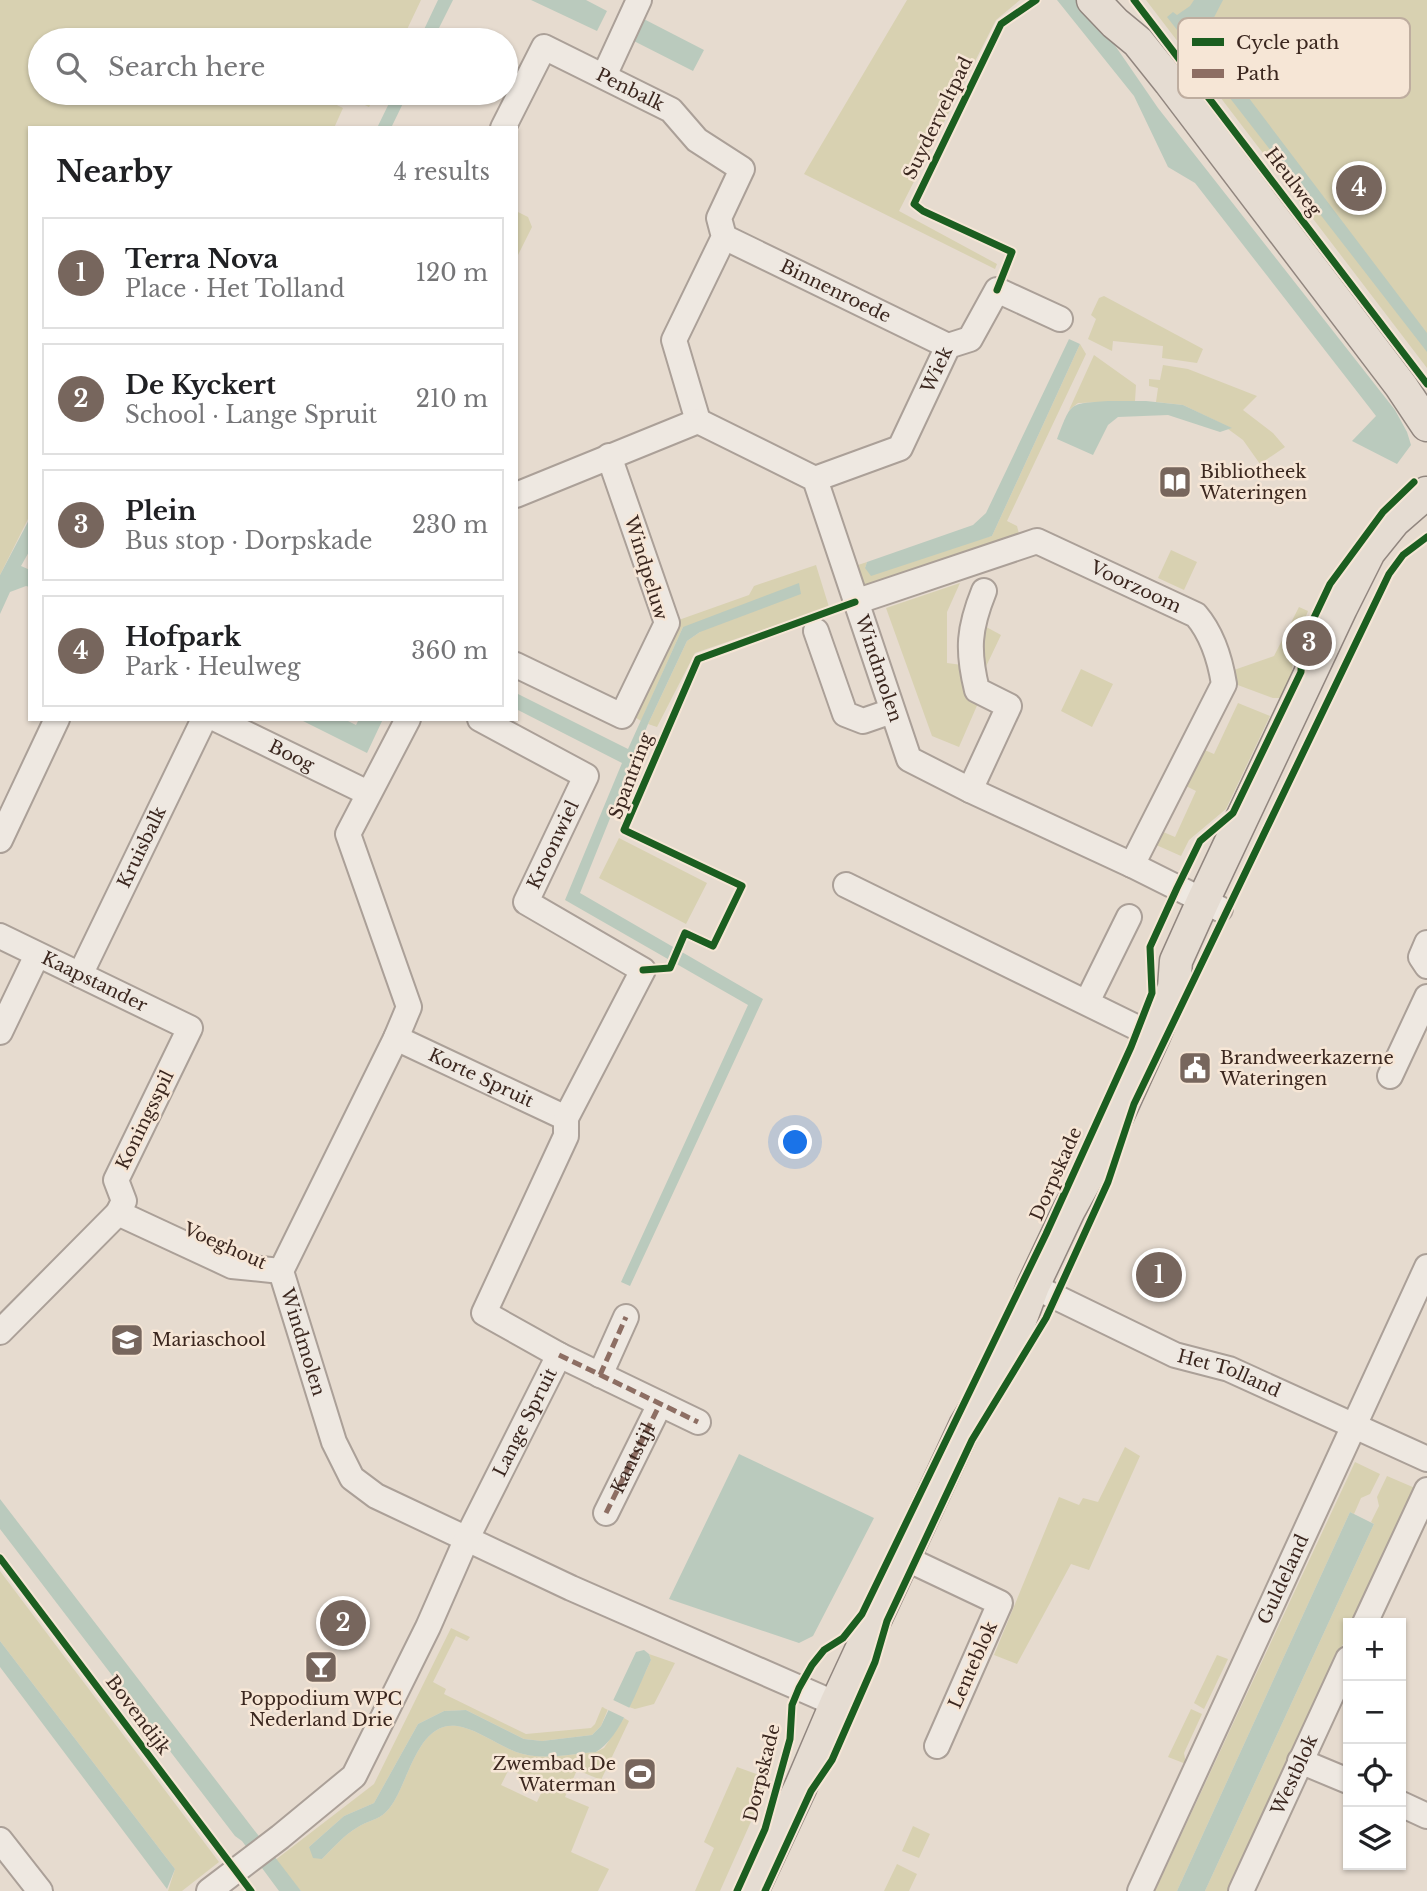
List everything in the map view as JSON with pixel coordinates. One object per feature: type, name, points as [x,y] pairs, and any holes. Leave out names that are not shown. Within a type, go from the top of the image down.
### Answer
[{"type":"main road","name":"Heulweg","points":[[1093,0],[1138,42],[1178,94]]},
{"type":"main road","name":"Heulweg","points":[[1115,0],[1126,14],[1138,42]]},
{"type":"main road","name":"Heulweg","points":[[1181,98],[1426,420]]},
{"type":"main road","points":[[1427,481],[1427,494]]},
{"type":"main road","name":"Dorpskade","points":[[752,1891],[965,1426],[1085,1215],[1101,1152],[1174,988],[1193,971],[1211,905],[1369,552],[1394,521],[1427,494]]},
{"type":"main road","name":"Dorpskade","points":[[1211,905],[1386,563],[1407,534],[1427,517]]},
{"type":"street","points":[[604,76],[639,0]]},
{"type":"street","name":"Penbalk","points":[[518,98],[544,47],[671,110],[697,140],[742,169],[719,218],[724,237]]},
{"type":"street","name":"Penbalk","points":[[504,126],[515,105]]},
{"type":"street","points":[[724,237],[674,340],[698,421],[815,479]]},
{"type":"street","name":"Binnenroede","points":[[724,237],[948,346]]},
{"type":"street","name":"Wiek","points":[[815,479],[900,448],[948,346],[970,339],[997,290],[1060,319]]},
{"type":"street","points":[[518,494],[698,421]]},
{"type":"street","name":"Windpeluw","points":[[518,666],[622,716],[667,623],[609,456]]},
{"type":"street","name":"Windmolen","points":[[815,479],[909,759],[1211,905]]},
{"type":"street","name":"Voorzoom","points":[[855,602],[1037,541],[1196,615],[1208,629],[1224,684],[1132,865]]},
{"type":"street","points":[[970,790],[1009,706],[977,690],[970,660],[974,617],[984,591]]},
{"type":"street","points":[[816,631],[845,714],[863,721],[892,711]]},
{"type":"street","points":[[0,840],[56,721]]},
{"type":"street","name":"Kruisbalk","points":[[80,975],[203,721]]},
{"type":"street","name":"Boog","points":[[220,721],[368,793]]},
{"type":"street","name":"Windmolen","points":[[407,721],[348,834],[409,1007],[281,1271],[334,1442],[352,1478],[376,1496],[571,1588],[836,1704]]},
{"type":"street","name":"Kroonwiel","points":[[484,721],[586,776],[526,902],[642,970]]},
{"type":"street","points":[[846,885],[1154,1036]]},
{"type":"street","points":[[1087,1002],[1129,917]]},
{"type":"street","name":"Kaapstander","points":[[0,936],[190,1028]]},
{"type":"street","points":[[1427,943],[1420,957],[1427,966]]},
{"type":"street","points":[[0,1031],[37,955]]},
{"type":"street","name":"Lange Spruit","points":[[209,1891],[354,1776],[428,1627],[467,1538],[559,1355],[484,1313],[566,1136],[566,1118],[642,970]]},
{"type":"street","points":[[1390,1076],[1427,998]]},
{"type":"street","name":"Koningsspil","points":[[121,1207],[116,1180],[190,1028]]},
{"type":"street","name":"Korte Spruit","points":[[396,1038],[566,1118]]},
{"type":"street","points":[[0,1332],[121,1207]]},
{"type":"street","name":"Voeghout","points":[[121,1207],[232,1266],[281,1271]]},
{"type":"street","name":"Guldeland","points":[[1140,1891],[1427,1267]]},
{"type":"street","name":"Het Tolland","points":[[1040,1290],[1175,1355],[1229,1368],[1427,1459]]},
{"type":"street","points":[[600,1375],[626,1317]]},
{"type":"street","name":"Kantstijl","points":[[559,1355],[698,1422]]},
{"type":"street","name":"Kantstijl","points":[[606,1513],[660,1404]]},
{"type":"street","points":[[1368,1618],[1427,1490]]},
{"type":"street","name":"Lenteblok","points":[[905,1558],[1000,1603],[937,1746]]},
{"type":"street","name":"Westblok","points":[[1241,1891],[1343,1670]]},
{"type":"street","points":[[1300,1761],[1343,1780]]},
{"type":"street","points":[[1406,1806],[1427,1816]]},
{"type":"street","points":[[0,1840],[40,1891]]},
{"type":"shaded area","points":[[0,0],[421,0],[408,28],[28,28],[28,105],[337,105],[343,108],[335,126],[28,126],[28,519],[0,575]]},
{"type":"shaded area","points":[[438,0],[453,0],[439,28],[425,28]]},
{"type":"shaded area","points":[[531,0],[586,0],[607,11],[597,31]]},
{"type":"shaded area","points":[[907,0],[1020,0],[996,20],[899,211],[997,264],[995,269],[804,174]]},
{"type":"shaded area","points":[[1057,0],[1080,0],[1158,108],[1395,410],[1411,445],[1397,464],[1352,441],[1376,416],[1195,183],[1168,167],[1134,96]]},
{"type":"shaded area","points":[[1146,0],[1427,0],[1427,368],[1221,98],[1410,98],[1410,18],[1178,18],[1178,42]]},
{"type":"shaded area","points":[[1194,0],[1223,0],[1214,18],[1178,18],[1178,31],[1167,17],[1173,12],[1177,15]]},
{"type":"shaded area","points":[[636,15],[704,50],[693,71],[626,37]]},
{"type":"shaded area","points":[[1230,98],[1249,98],[1427,333],[1427,352]]},
{"type":"shaded area","points":[[388,105],[402,105],[392,126],[378,126]]},
{"type":"shaded area","points":[[518,212],[528,217],[532,227],[518,255]]},
{"type":"shaded area","points":[[1104,296],[1203,349],[1197,363],[1162,358],[1163,346],[1113,341],[1112,351],[1088,339],[1096,319],[1091,315],[1099,298]]},
{"type":"shaded area","points":[[1069,339],[1080,344],[992,536],[871,576],[865,568],[867,562],[973,525],[986,513]]},
{"type":"shaded area","points":[[1080,344],[1086,354],[1007,521],[1017,526],[1019,534],[1013,540],[880,586],[877,581],[860,587],[852,560],[854,555],[858,565],[867,562],[865,568],[992,536]]},
{"type":"shaded area","points":[[1094,355],[1136,385],[1135,401],[1078,403],[1069,410]]},
{"type":"shaded area","points":[[1163,365],[1188,369],[1257,396],[1243,410],[1273,433],[1285,447],[1260,464],[1243,440],[1228,429],[1231,428],[1183,405],[1156,402],[1158,388],[1149,386],[1149,379],[1160,380]]},
{"type":"shaded area","points":[[1108,401],[1183,405],[1232,428],[1220,432],[1168,415],[1118,417],[1108,425],[1093,455],[1057,439],[1073,407]]},
{"type":"shaded area","points":[[28,522],[28,554],[21,566],[28,569],[28,586],[10,592],[0,614],[0,575]]},
{"type":"shaded area","points":[[1171,550],[1197,562],[1184,590],[1158,578]]},
{"type":"shaded area","points":[[816,565],[829,607],[695,653],[657,727],[648,724],[687,641],[700,632],[683,627],[641,721],[630,714],[673,622],[749,595],[754,586]]},
{"type":"shaded area","points":[[799,583],[801,594],[700,632],[687,641],[648,724],[580,893],[763,999],[630,1286],[621,1282],[748,1005],[565,900],[622,763],[518,710],[518,694],[628,749],[683,627]]},
{"type":"shaded area","points":[[960,583],[947,612],[947,663],[962,665],[979,701],[959,747],[932,736],[886,608]]},
{"type":"shaded area","points":[[1299,607],[1308,611],[1293,649],[1292,674],[1281,698],[1273,698],[1235,684],[1234,670],[1274,656]]},
{"type":"shaded area","points":[[979,623],[1001,635],[982,675]]},
{"type":"shaded area","points":[[1081,669],[1113,684],[1092,727],[1061,711]]},
{"type":"shaded area","points":[[1238,703],[1270,716],[1226,809],[1189,840],[1181,856],[1154,844],[1161,831],[1175,837],[1196,791],[1182,784],[1200,748],[1214,754]]},
{"type":"shaded area","points":[[303,721],[348,721],[356,725],[358,721],[382,721],[367,753]]},
{"type":"shaded area","points":[[619,838],[707,883],[686,924],[599,878]]},
{"type":"shaded area","points":[[1125,1447],[1140,1456],[1089,1570],[1071,1564],[1017,1664],[994,1655],[1059,1497],[1079,1505],[1083,1498],[1098,1502]]},
{"type":"shaded area","points":[[739,1454],[874,1518],[813,1636],[799,1643],[669,1599]]},
{"type":"shaded area","points":[[1355,1462],[1380,1474],[1370,1494],[1361,1498],[1354,1514],[1350,1512],[1177,1891],[1155,1891]]},
{"type":"shaded area","points":[[1387,1476],[1415,1488],[1355,1618],[1343,1618],[1343,1644],[1229,1891],[1205,1891],[1374,1524],[1371,1522],[1379,1506],[1377,1497]]},
{"type":"shaded area","points":[[0,1499],[301,1891],[279,1891],[242,1841],[235,1836],[0,1529]]},
{"type":"shaded area","points":[[1350,1512],[1374,1524],[1205,1891],[1177,1891]]},
{"type":"shaded area","points":[[0,1571],[219,1862],[182,1891],[168,1891],[175,1869],[0,1641]]},
{"type":"shaded area","points":[[451,1628],[470,1637],[467,1641],[456,1636],[433,1682],[446,1689],[444,1694],[526,1734],[591,1728],[602,1707],[608,1709],[601,1726],[592,1735],[542,1741],[524,1739],[466,1710],[444,1711],[418,1724],[374,1803],[344,1816],[309,1847],[322,1859],[353,1830],[386,1812],[394,1802],[423,1743],[434,1732],[446,1726],[469,1729],[525,1755],[545,1756],[596,1752],[604,1748],[624,1718],[629,1721],[601,1780],[577,1770],[565,1797],[589,1807],[571,1852],[609,1869],[598,1891],[301,1891],[274,1861],[374,1784]],"holes":[[[509,1769],[544,1787],[537,1802],[501,1785]]]},
{"type":"shaded area","points":[[0,1641],[175,1869],[167,1889],[0,1667]]},
{"type":"shaded area","points":[[644,1650],[651,1660],[635,1697],[613,1736],[596,1752],[555,1756],[525,1755],[469,1729],[446,1726],[434,1732],[423,1743],[394,1802],[386,1812],[353,1830],[322,1859],[313,1858],[309,1847],[344,1816],[374,1803],[418,1724],[444,1711],[466,1710],[524,1739],[542,1741],[592,1735],[601,1726],[636,1652]]},
{"type":"shaded area","points":[[649,1654],[675,1663],[654,1704],[635,1709],[629,1707],[651,1660]]},
{"type":"shaded area","points":[[1217,1655],[1228,1659],[1204,1709],[1194,1703]]},
{"type":"shaded area","points":[[1191,1709],[1202,1714],[1184,1753],[1186,1764],[1168,1757]]},
{"type":"shaded area","points":[[737,1767],[770,1779],[720,1891],[695,1891],[714,1848],[704,1842]]},
{"type":"shaded area","points":[[913,1826],[930,1834],[919,1858],[902,1851]]},
{"type":"shaded area","points":[[897,1864],[917,1874],[909,1891],[884,1891]]},
{"type":"pier","points":[[609,1698],[632,1709],[627,1719],[604,1708]]},
{"type":"marked path","points":[[600,1375],[626,1317]]},
{"type":"marked path","points":[[559,1355],[698,1422]]},
{"type":"marked path","points":[[606,1513],[660,1404]]},
{"type":"cycle path","name":"Suyderveltpad","points":[[997,290],[1012,252],[923,211],[914,204],[1001,24],[1036,0]]},
{"type":"cycle path","points":[[1134,0],[1178,58]]},
{"type":"cycle path","points":[[1209,98],[1427,384]]},
{"type":"cycle path","points":[[737,1891],[765,1829],[790,1739],[792,1705],[799,1688],[824,1650],[843,1638],[862,1614],[1046,1234],[1131,1047],[1152,993],[1150,947],[1177,888],[1200,841],[1233,813],[1301,672],[1302,643],[1330,584],[1383,512],[1414,482]]},
{"type":"cycle path","points":[[765,1891],[811,1791],[832,1760],[875,1662],[887,1621],[972,1440],[1046,1318],[1108,1182],[1134,1104],[1389,574],[1403,555],[1427,537]]},
{"type":"cycle path","name":"Spantring","points":[[643,970],[670,968],[685,933],[713,946],[742,886],[624,830],[698,659],[855,602]]},
{"type":"cycle path","name":"Bovendijk","points":[[0,1558],[251,1891]]},
{"type":"place","name":"Hofpark","points":[[1359,188]]},
{"type":"place","name":"Bibliotheek Wateringen","points":[[1175,482]]},
{"type":"place","name":"Plein","points":[[1309,643]]},
{"type":"place","name":"Brandweerkazerne Wateringen","points":[[1195,1068]]},
{"type":"place","name":"Terra Nova","points":[[1159,1275]]},
{"type":"place","name":"Mariaschool","points":[[127,1340]]},
{"type":"place","name":"De Kyckert","points":[[343,1623]]},
{"type":"place","name":"Poppodium WPC Nederland Drie","points":[[321,1667]]},
{"type":"place","name":"Zwembad De Waterman","points":[[640,1774]]}]
